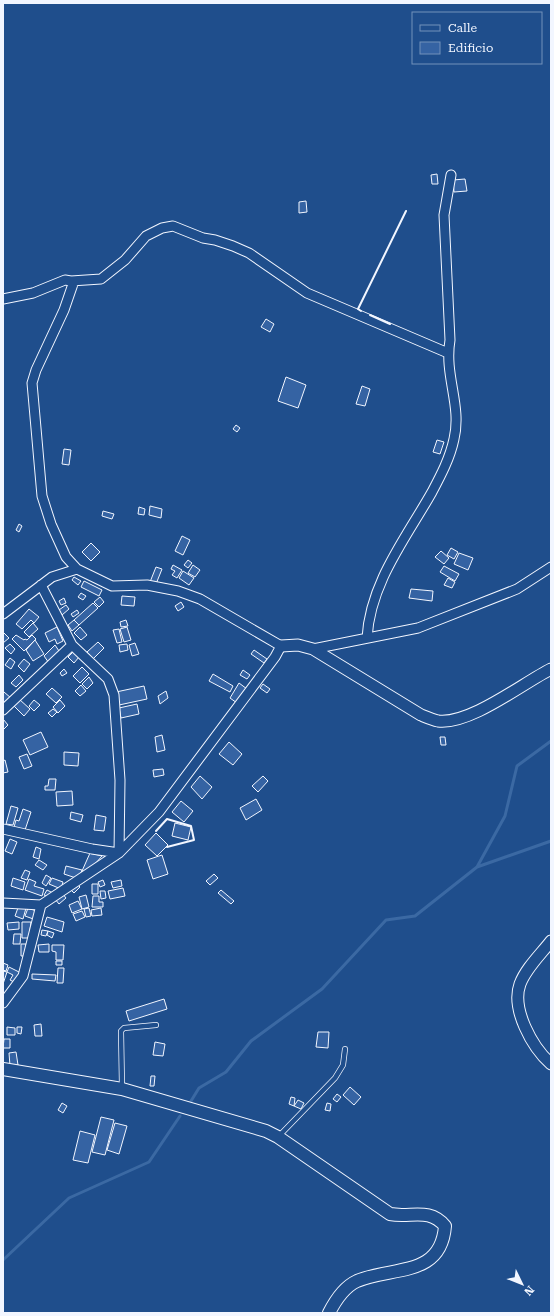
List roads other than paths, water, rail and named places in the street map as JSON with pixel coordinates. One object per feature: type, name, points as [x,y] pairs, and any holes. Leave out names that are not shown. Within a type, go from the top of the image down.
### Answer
[{"type":"main road","points":[[3,1069],[122,1089],[234,1120],[278,1137],[390,1214],[400,1216],[423,1214],[439,1218],[445,1226],[444,1239],[438,1251],[429,1260],[419,1266],[356,1281],[344,1291],[329,1313]]},
{"type":"street","points":[[367,638],[373,608],[383,575],[446,467],[454,439],[456,402],[449,377],[448,353],[450,340],[444,215],[451,175]]},
{"type":"street","points":[[3,299],[33,292],[65,280],[100,279],[125,260],[146,236],[162,228],[173,226],[203,238],[215,240],[249,253],[307,293],[448,353]]},
{"type":"street","points":[[71,281],[72,288],[58,325],[36,370],[33,389],[41,464],[42,496],[51,524],[66,557],[77,569],[112,586],[147,585],[178,591],[200,599],[281,646],[298,645],[313,649],[421,715],[438,721],[461,718],[551,669]]},
{"type":"street","points":[[313,649],[418,628],[517,589],[551,567]]},
{"type":"street","points":[[3,614],[52,577],[77,569]]},
{"type":"street","points":[[41,585],[72,645],[108,679],[114,694],[120,780],[119,853]]},
{"type":"street","points":[[3,710],[72,645]]},
{"type":"street","points":[[3,903],[41,905],[119,853],[159,812],[275,657],[281,646]]},
{"type":"street","points":[[3,829],[92,850],[119,853]]},
{"type":"street","points":[[3,1003],[23,976],[41,905]]},
{"type":"street","points":[[551,941],[528,969],[521,983],[518,995],[526,1028],[532,1042],[540,1054],[551,1064]]},
{"type":"lane","points":[[122,1089],[121,1031],[124,1028],[156,1025]]},
{"type":"lane","points":[[278,1137],[335,1078],[343,1065],[345,1048]]},
{"type":"waterway","points":[[477,867],[505,816],[517,766],[551,741]]},
{"type":"waterway","points":[[191,1101],[199,1088],[226,1072],[251,1041],[322,989],[386,920],[415,916],[477,867],[551,841]]},
{"type":"waterway","points":[[3,1260],[69,1198],[149,1162],[180,1116]]}]
